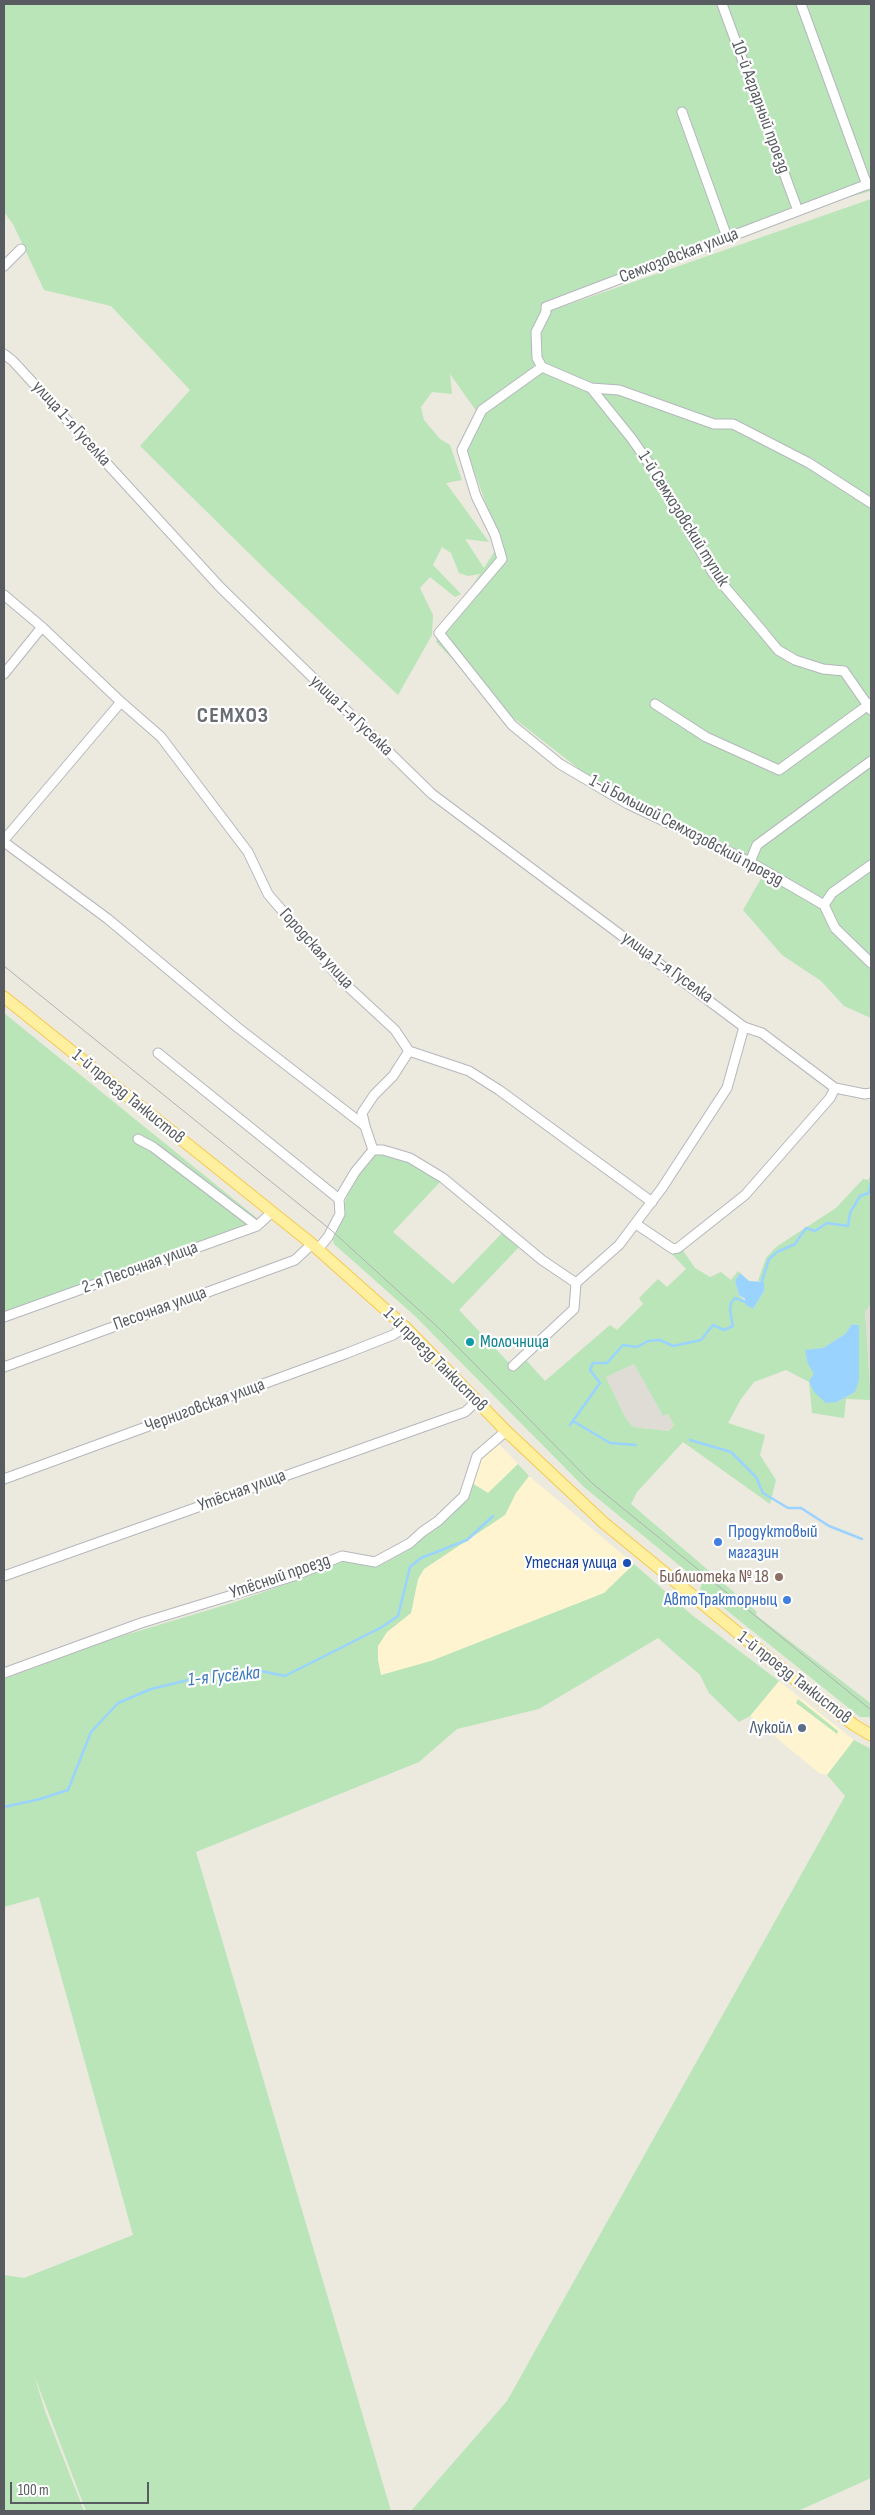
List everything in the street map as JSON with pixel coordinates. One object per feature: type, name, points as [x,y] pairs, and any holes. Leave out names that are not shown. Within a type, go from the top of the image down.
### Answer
[{"type":"main road","name":"1-й проезд Танкистов","points":[[4,997],[315,1247],[405,1327],[560,1484],[638,1552],[787,1673],[866,1727],[871,1736]]},
{"type":"street","name":"10-й Аграрный проезд","points":[[722,4],[798,211]]},
{"type":"street","points":[[801,4],[869,184]]},
{"type":"street","points":[[682,112],[727,237]]},
{"type":"street","name":"Семхозовская улица","points":[[542,367],[537,358],[536,332],[546,312],[546,307],[869,184]]},
{"type":"street","points":[[4,266],[20,249]]},
{"type":"street","name":"улица 1-я Гуселка","points":[[4,354],[13,361],[220,587],[432,794],[744,1027],[762,1034],[835,1088],[865,1094],[871,1093]]},
{"type":"street","points":[[542,367],[591,388],[619,390],[714,424],[733,424],[809,462],[871,503]]},
{"type":"street","name":"1-й Большой Семхозовский проезд","points":[[542,367],[482,410],[462,450],[476,496],[495,535],[502,559],[439,633],[512,725],[560,764],[628,804],[750,862],[824,905]]},
{"type":"street","name":"1-й Семхозовский тупик","points":[[591,388],[632,439],[660,478],[713,572],[778,650],[796,660],[823,669],[844,671],[870,706]]},
{"type":"street","name":"Городская улица","points":[[4,595],[42,627],[121,702],[161,736],[248,852],[268,894],[342,981],[395,1030],[409,1051]]},
{"type":"street","points":[[4,674],[42,627]]},
{"type":"street","points":[[121,702],[4,841],[116,925],[237,1027],[365,1126]]},
{"type":"street","points":[[655,704],[706,737],[779,770],[870,706]]},
{"type":"street","points":[[750,862],[757,845],[871,761]]},
{"type":"street","points":[[871,865],[832,893],[824,905],[835,928],[871,963]]},
{"type":"street","points":[[512,1366],[517,1365],[574,1309],[576,1283],[619,1245],[652,1202],[727,1088],[744,1027]]},
{"type":"street","points":[[373,1150],[362,1113],[374,1095],[393,1076],[409,1051],[477,1076],[652,1202]]},
{"type":"street","points":[[158,1053],[339,1199],[355,1172],[373,1150]]},
{"type":"street","points":[[636,1224],[673,1249],[678,1248],[745,1195],[830,1098],[835,1088]]},
{"type":"street","points":[[138,1139],[153,1147],[257,1226]]},
{"type":"street","points":[[373,1150],[383,1150],[410,1158],[443,1178],[542,1260],[576,1283]]},
{"type":"street","name":"Песочная улица","points":[[4,1367],[295,1260],[328,1237],[340,1214],[339,1199]]},
{"type":"street","name":"2-я Песочная улица","points":[[4,1317],[257,1226],[272,1212]]},
{"type":"street","name":"Черниговская улица","points":[[4,1479],[393,1335],[405,1327]]},
{"type":"street","name":"Утёсная улица","points":[[4,1576],[465,1412],[477,1402]]},
{"type":"street","name":"Утёсный проезд","points":[[4,1673],[141,1623],[294,1576],[342,1556],[375,1562],[410,1543],[438,1521],[464,1496],[476,1456],[506,1431]]},
{"type":"shaded area","points":[[871,1303],[871,1400],[865,1312]]},
{"type":"shaded area","points":[[634,1364],[663,1416],[668,1414],[674,1425],[667,1431],[633,1427],[625,1417],[606,1377]]},
{"type":"shaded area","points":[[498,1443],[518,1464],[488,1493],[472,1483],[477,1457]]},
{"type":"shaded area","points":[[529,1476],[634,1564],[604,1593],[431,1661],[381,1676],[378,1646],[387,1632],[411,1613],[418,1579],[424,1569],[505,1515],[516,1493]]},
{"type":"shaded area","name":"Лукойл","points":[[779,1681],[854,1740],[827,1775],[819,1773],[750,1716]]},
{"type":"green space","points":[[4,4],[871,4],[871,191],[798,211],[546,307],[547,312],[871,199],[871,1018],[844,1006],[821,981],[782,955],[743,910],[762,877],[746,865],[629,808],[497,705],[436,642],[480,574],[468,576],[459,573],[451,553],[442,547],[433,565],[461,594],[455,597],[430,577],[420,588],[433,615],[432,635],[398,695],[268,572],[140,446],[190,390],[111,306],[44,290],[13,224],[4,212]],"holes":[[[450,374],[477,412],[462,437],[500,543],[484,568],[465,539],[489,542],[446,483],[462,480],[450,445],[440,439],[424,420],[421,407],[432,392],[452,394]]]},
{"type":"green space","points":[[4,1013],[257,1218],[257,1224],[4,1314]]},
{"type":"green space","points":[[384,1152],[409,1161],[441,1181],[393,1232],[453,1284],[503,1232],[520,1246],[459,1310],[508,1362],[527,1361],[545,1381],[610,1325],[617,1330],[643,1304],[639,1298],[658,1279],[667,1287],[686,1269],[670,1252],[677,1253],[682,1249],[695,1268],[710,1277],[721,1272],[731,1280],[738,1271],[740,1273],[735,1281],[739,1295],[753,1309],[764,1291],[762,1281],[758,1281],[766,1258],[776,1247],[836,1208],[863,1179],[868,1180],[871,1174],[871,1303],[865,1312],[871,1400],[846,1399],[844,1418],[812,1413],[809,1382],[786,1370],[754,1382],[741,1399],[728,1423],[765,1435],[760,1455],[776,1480],[770,1504],[683,1442],[637,1492],[631,1504],[757,1612],[756,1615],[869,1702],[871,1705],[870,1717],[860,1717],[700,1589],[702,1584],[584,1487],[415,1316],[334,1244],[333,1240],[345,1215],[342,1209],[357,1173],[374,1155]],"holes":[[[852,1324],[859,1325],[855,1392],[837,1402],[809,1382],[814,1375],[823,1348],[845,1334]],[[634,1364],[663,1416],[668,1414],[674,1425],[668,1431],[633,1427],[625,1417],[606,1377]]]},
{"type":"green space","points":[[518,1464],[529,1476],[516,1493],[505,1515],[424,1569],[418,1579],[411,1613],[387,1632],[378,1646],[381,1675],[431,1661],[604,1593],[634,1564],[692,1615],[779,1681],[750,1716],[739,1722],[709,1693],[700,1675],[658,1638],[539,1709],[457,1729],[419,1762],[196,1852],[391,2511],[86,2511],[34,2375],[45,2411],[84,2511],[4,2511],[4,2275],[24,2278],[133,2235],[39,1897],[4,1907],[4,1679],[112,1639],[232,1603],[298,1580],[342,1560],[377,1567],[407,1551],[440,1524],[472,1483],[488,1493]]},
{"type":"green space","points":[[798,1699],[838,1731],[837,1734],[796,1703]]},
{"type":"green space","points":[[854,1740],[871,1749],[871,2478],[798,2511],[411,2511],[507,2401],[845,1796],[827,1775]]},
{"type":"water","points":[[740,1273],[749,1281],[764,1282],[764,1291],[753,1309],[746,1305],[745,1299],[739,1295],[735,1281]]},
{"type":"water","points":[[852,1324],[859,1325],[859,1380],[855,1392],[837,1402],[826,1403],[814,1392],[809,1381],[814,1374],[808,1364],[805,1350],[823,1348],[845,1334]]},
{"type":"waterway","name":"1-я Гусёлка","points":[[761,1284],[769,1259],[777,1252],[795,1244],[806,1228],[815,1231],[827,1223],[848,1226],[850,1213],[860,1196],[869,1193],[871,1182]]},
{"type":"waterway","name":"1-я Гусёлка","points":[[570,1425],[600,1383],[590,1370],[593,1363],[607,1363],[623,1345],[637,1347],[648,1341],[660,1340],[673,1346],[701,1340],[713,1325],[724,1330],[733,1326],[730,1311],[731,1303],[735,1298],[748,1303]]},
{"type":"waterway","points":[[573,1421],[610,1443],[636,1445]]},
{"type":"waterway","points":[[690,1440],[731,1452],[756,1477],[763,1493],[788,1508],[801,1508],[829,1526],[862,1539]]},
{"type":"waterway","name":"1-я Гусёлка","points":[[4,1807],[40,1799],[68,1790],[91,1732],[118,1703],[151,1689],[235,1671],[261,1671],[285,1676],[382,1627],[398,1616],[410,1567],[421,1558],[467,1540],[493,1516]]},
{"type":"tram line","points":[[4,966],[331,1230],[442,1331],[593,1484],[871,1710]]},
{"type":"place","name":"Молочница","points":[[470,1342]]},
{"type":"place","name":"Продуктовый магазин","points":[[718,1542]]},
{"type":"place","name":"Утесная улица","points":[[627,1563]]},
{"type":"place","name":"Библиотека № 18","points":[[779,1577]]},
{"type":"place","name":"АвтоТракторныц","points":[[787,1600]]},
{"type":"place","name":"Лукойл","points":[[802,1728]]},
{"type":"district","name":"СЕМХОЗ","points":[[233,716]]}]
